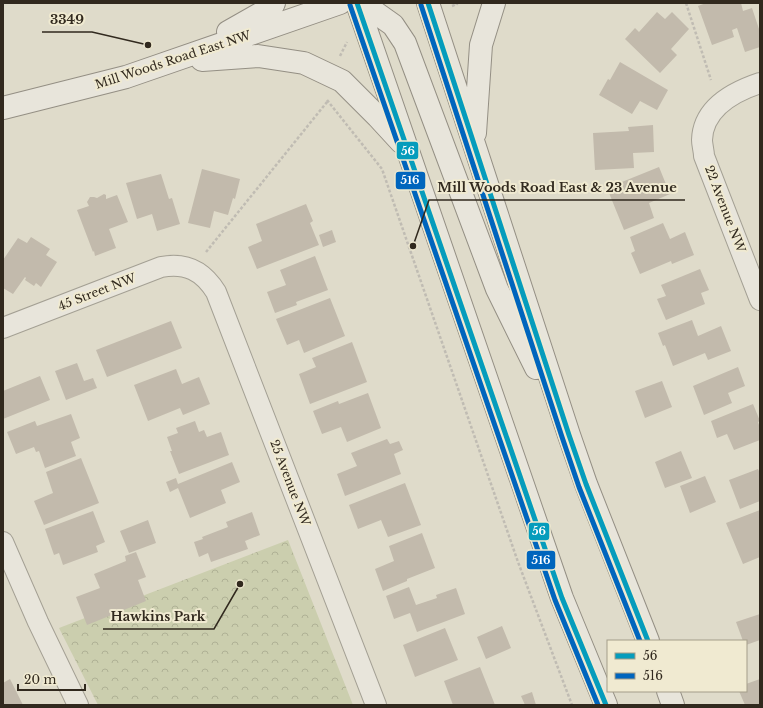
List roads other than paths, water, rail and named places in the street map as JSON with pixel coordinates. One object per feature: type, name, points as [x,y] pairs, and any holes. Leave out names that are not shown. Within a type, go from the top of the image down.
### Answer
[{"type":"main road","points":[[175,61],[272,7],[274,3]]},
{"type":"main road","name":"Mill Woods Road East NW","points":[[3,108],[126,77],[340,3]]},
{"type":"main road","points":[[357,3],[562,598],[606,705]]},
{"type":"main road","points":[[362,3],[393,25],[405,43],[497,289],[569,436]]},
{"type":"main road","points":[[428,3],[569,436],[648,640]]},
{"type":"main road","points":[[474,144],[481,45],[494,3]]},
{"type":"main road","points":[[175,61],[258,56],[304,63],[342,81],[400,141],[414,168]]},
{"type":"main road","points":[[668,692],[673,705]]},
{"type":"street","name":"22 Avenue NW","points":[[760,83],[742,89],[728,97],[717,106],[709,116],[704,127],[702,141],[704,156],[760,300]]},
{"type":"street","name":"45 Street NW","points":[[3,328],[162,267],[172,265],[184,266],[193,270]]},
{"type":"street","name":"25 Avenue NW","points":[[193,270],[203,275],[216,292],[376,705]]},
{"type":"street","points":[[3,542],[38,622],[78,705]]},
{"type":"place","name":"3349","points":[[148,45]]},
{"type":"place","name":"Mill Woods Road East & 23 Avenue","points":[[413,246]]},
{"type":"place","name":"Hawkins Park","points":[[240,584]]}]
